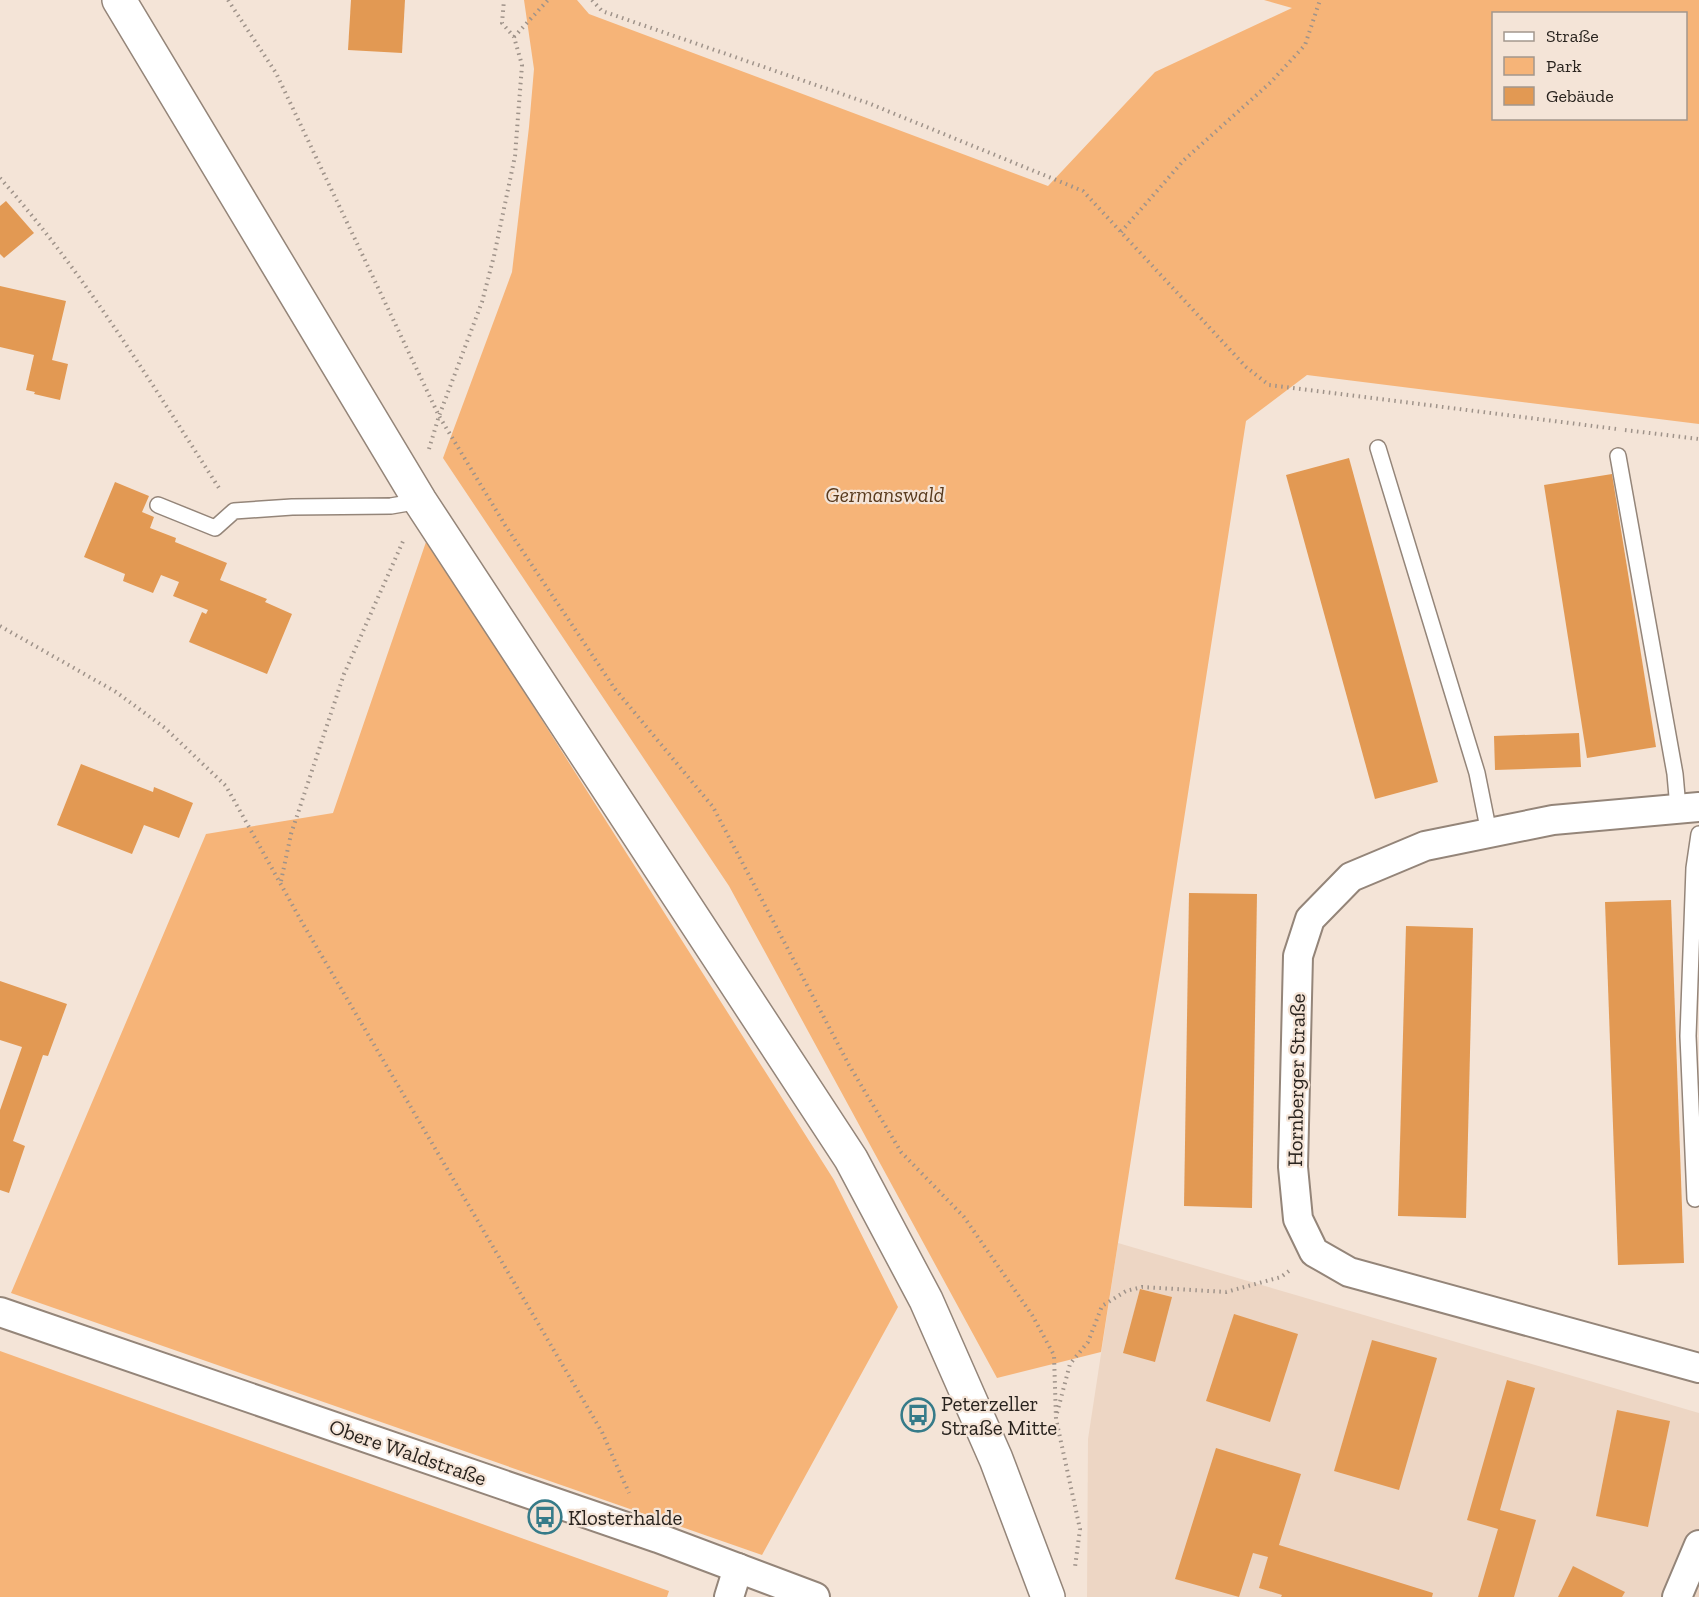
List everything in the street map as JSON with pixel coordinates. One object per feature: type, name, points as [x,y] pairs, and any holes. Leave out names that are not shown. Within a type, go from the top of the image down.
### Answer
[{"type":"main road","points":[[120,0],[420,501],[851,1159],[926,1300],[996,1459],[1048,1597]]},
{"type":"street","name":"Hornberger Straße","points":[[1314,1252],[1298,1219],[1293,1167],[1298,956],[1310,919],[1351,877],[1425,846],[1553,820],[1688,808]]},
{"type":"street","points":[[1314,1252],[1349,1272],[1699,1368]]},
{"type":"street","name":"Obere Waldstraße","points":[[0,1312],[658,1538],[815,1597]]},
{"type":"street","points":[[1677,1597],[1699,1545]]},
{"type":"street","points":[[729,1597],[738,1568]]},
{"type":"lane","points":[[1378,448],[1477,773],[1489,833]]},
{"type":"lane","points":[[1618,456],[1675,774],[1688,808]]},
{"type":"lane","points":[[158,505],[215,528],[234,511],[292,507],[391,507],[420,501]]},
{"type":"lane","points":[[1695,1198],[1688,1036],[1694,868],[1699,834]]},
{"type":"path","points":[[228,0],[276,73],[439,416],[505,525],[615,689],[713,807],[849,1065],[901,1152],[964,1217],[1032,1315],[1054,1356],[1056,1419],[1080,1528],[1074,1573]]},
{"type":"path","points":[[281,882],[291,834],[344,674],[420,501],[430,447],[439,416],[482,302],[494,256],[515,156],[522,65],[514,37],[502,23],[504,0]]},
{"type":"path","points":[[514,37],[548,0]]},
{"type":"path","points":[[592,0],[602,10],[868,103],[1083,191],[1246,367],[1269,385],[1699,439]]},
{"type":"path","points":[[1121,232],[1184,160],[1271,82],[1305,45],[1320,0]]},
{"type":"path","points":[[0,178],[39,222],[101,306],[234,511]]},
{"type":"path","points":[[0,626],[116,692],[165,728],[226,786],[315,944],[602,1432],[633,1501]]},
{"type":"path","points":[[1056,1419],[1070,1364],[1088,1342],[1102,1306],[1126,1291],[1142,1287],[1226,1292],[1281,1277],[1314,1252]]},
{"type":"shaded area","points":[[1118,1243],[1699,1413],[1699,1597],[1087,1597],[1088,1439]]},
{"type":"green space","name":"Germanswald","points":[[524,0],[577,0],[589,14],[1048,186],[1155,72],[1292,8],[1264,0],[1699,0],[1699,424],[1307,375],[1246,421],[1101,1352],[997,1378],[729,886],[443,458],[512,272],[534,69]]},
{"type":"green space","points":[[427,539],[834,1180],[898,1307],[762,1555],[11,1293],[206,834],[333,813]]},
{"type":"green space","points":[[0,1351],[669,1591],[667,1597],[0,1597]]},
{"type":"building","points":[[351,0],[405,0],[402,53],[348,50]]},
{"type":"building","points":[[6,201],[34,233],[4,258],[0,254],[0,206]]},
{"type":"building","points":[[0,286],[66,301],[52,360],[68,364],[60,400],[26,390],[34,355],[0,347]]},
{"type":"building","points":[[1349,458],[1438,782],[1375,799],[1286,475]]},
{"type":"building","points":[[1612,474],[1656,747],[1587,758],[1544,485]]},
{"type":"building","points":[[115,482],[149,496],[142,512],[154,517],[150,528],[176,538],[175,542],[227,563],[220,580],[267,599],[265,602],[292,614],[267,674],[189,642],[202,612],[206,614],[208,610],[173,596],[179,582],[161,575],[153,593],[123,581],[125,574],[84,557]]},
{"type":"building","points":[[1579,733],[1581,767],[1495,770],[1494,736]]},
{"type":"building","points":[[81,764],[153,792],[154,787],[193,803],[179,838],[144,825],[132,854],[57,825]]},
{"type":"building","points":[[1189,893],[1257,894],[1252,1208],[1184,1206]]},
{"type":"building","points":[[1671,900],[1684,1263],[1618,1265],[1605,902]]},
{"type":"building","points":[[1406,926],[1473,928],[1466,1218],[1398,1216]]},
{"type":"building","points":[[0,981],[67,1004],[48,1056],[43,1055],[13,1141],[25,1146],[9,1193],[0,1190],[0,1110],[22,1047],[0,1040]]},
{"type":"building","points":[[1140,1289],[1172,1297],[1155,1362],[1123,1353]]},
{"type":"building","points":[[1234,1314],[1298,1334],[1270,1422],[1206,1401]]},
{"type":"building","points":[[1372,1340],[1437,1358],[1399,1490],[1334,1471]]},
{"type":"building","points":[[1507,1380],[1535,1388],[1500,1510],[1536,1520],[1514,1597],[1478,1597],[1498,1529],[1467,1520]]},
{"type":"building","points":[[1617,1410],[1670,1421],[1648,1527],[1596,1516]]},
{"type":"building","points":[[1216,1448],[1301,1474],[1279,1545],[1433,1593],[1432,1597],[1281,1597],[1282,1595],[1259,1588],[1268,1557],[1253,1553],[1239,1597],[1175,1579]]},
{"type":"building","points":[[1573,1566],[1625,1592],[1622,1597],[1558,1597]]},
{"type":"place","name":"Peterzeller Straße Mitte","points":[[918,1415]]},
{"type":"place","name":"Klosterhalde","points":[[545,1517]]}]
